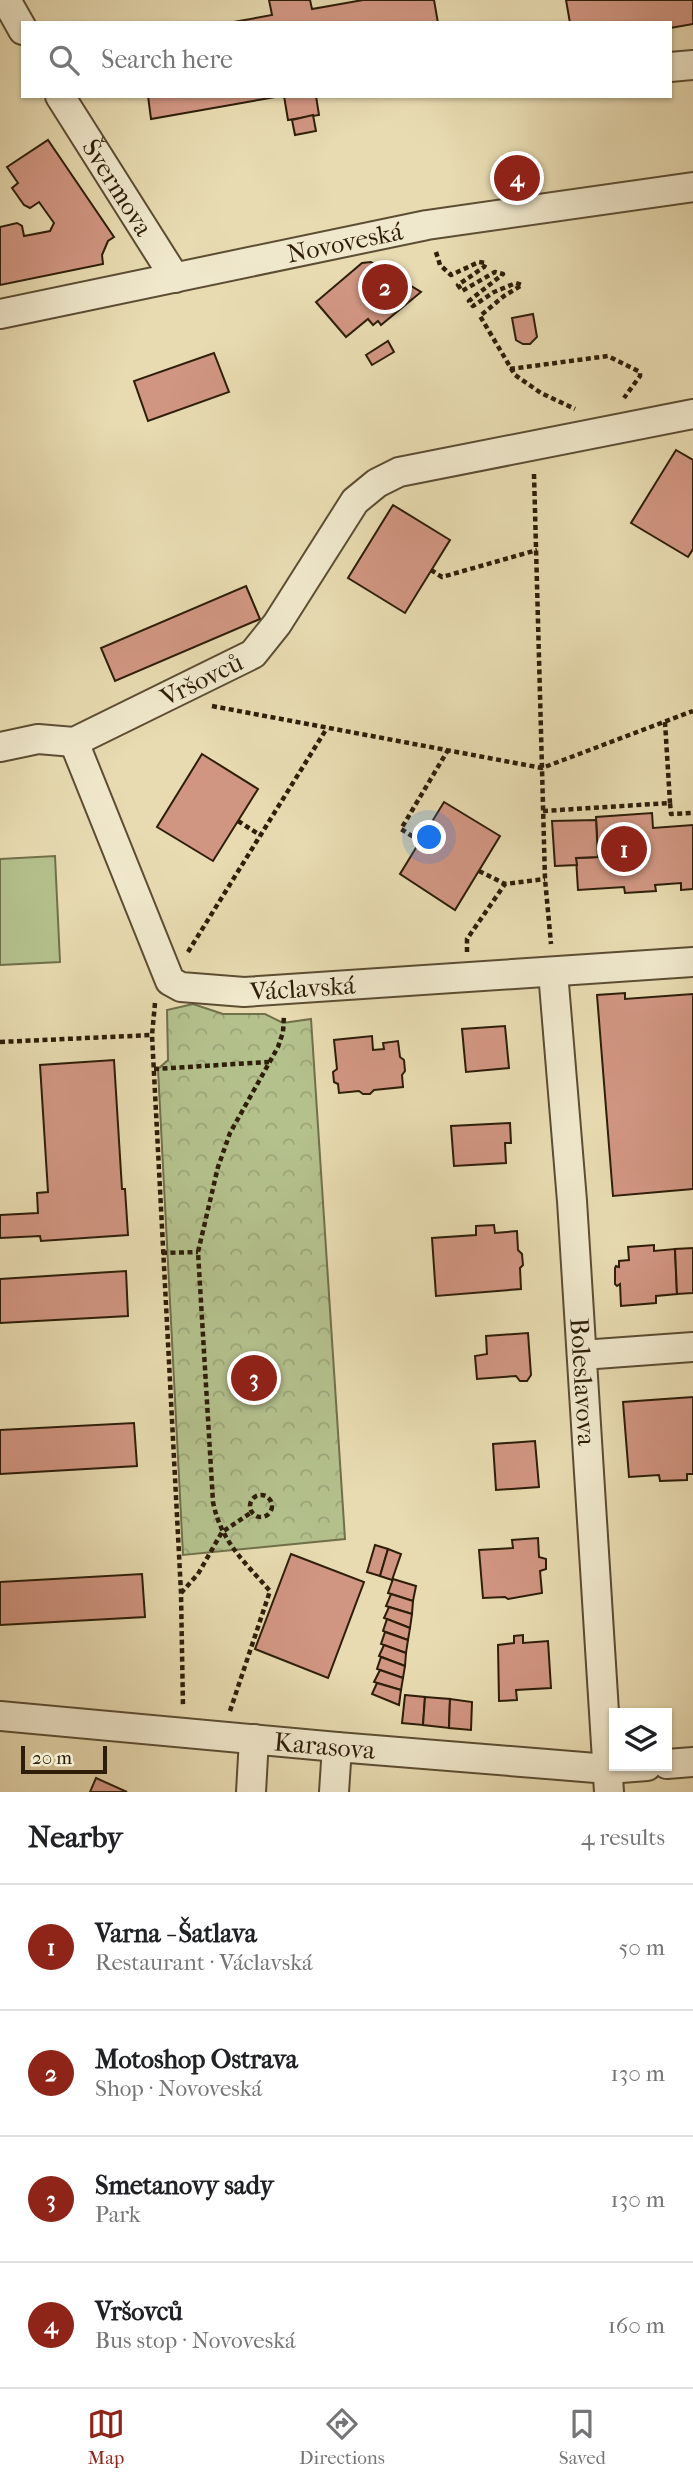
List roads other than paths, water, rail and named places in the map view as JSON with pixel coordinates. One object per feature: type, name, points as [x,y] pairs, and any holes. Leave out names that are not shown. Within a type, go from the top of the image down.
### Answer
[{"type":"street","points":[[6,0],[21,26]]},
{"type":"street","points":[[672,67],[693,65]]},
{"type":"street","name":"Švermova","points":[[61,98],[175,278]]},
{"type":"street","name":"Novoveská","points":[[0,314],[428,225],[693,187]]},
{"type":"street","name":"Vršovců","points":[[74,742],[253,654],[277,624],[355,501],[377,482],[399,472],[693,414]]},
{"type":"street","points":[[0,747],[38,739],[74,742]]},
{"type":"street","name":"Václavská","points":[[74,742],[170,981],[181,987],[215,991],[280,990],[693,962]]},
{"type":"street","name":"Boleslavova","points":[[553,972],[572,1201],[609,1780]]},
{"type":"street","points":[[582,1355],[693,1347]]},
{"type":"street","name":"Karasova","points":[[0,1716],[337,1747],[609,1780],[633,1771]]},
{"type":"street","points":[[251,1792],[254,1739]]},
{"type":"street","points":[[334,1792],[337,1747]]},
{"type":"street","points":[[672,1764],[693,1762]]},
{"type":"place","name":"Vršovců","points":[[517,178]]},
{"type":"place","name":"Motoshop Ostrava","points":[[385,287]]},
{"type":"place","name":"Varna - Šatlava","points":[[624,849]]},
{"type":"place","name":"Smetanovy sady","points":[[254,1378]]}]
